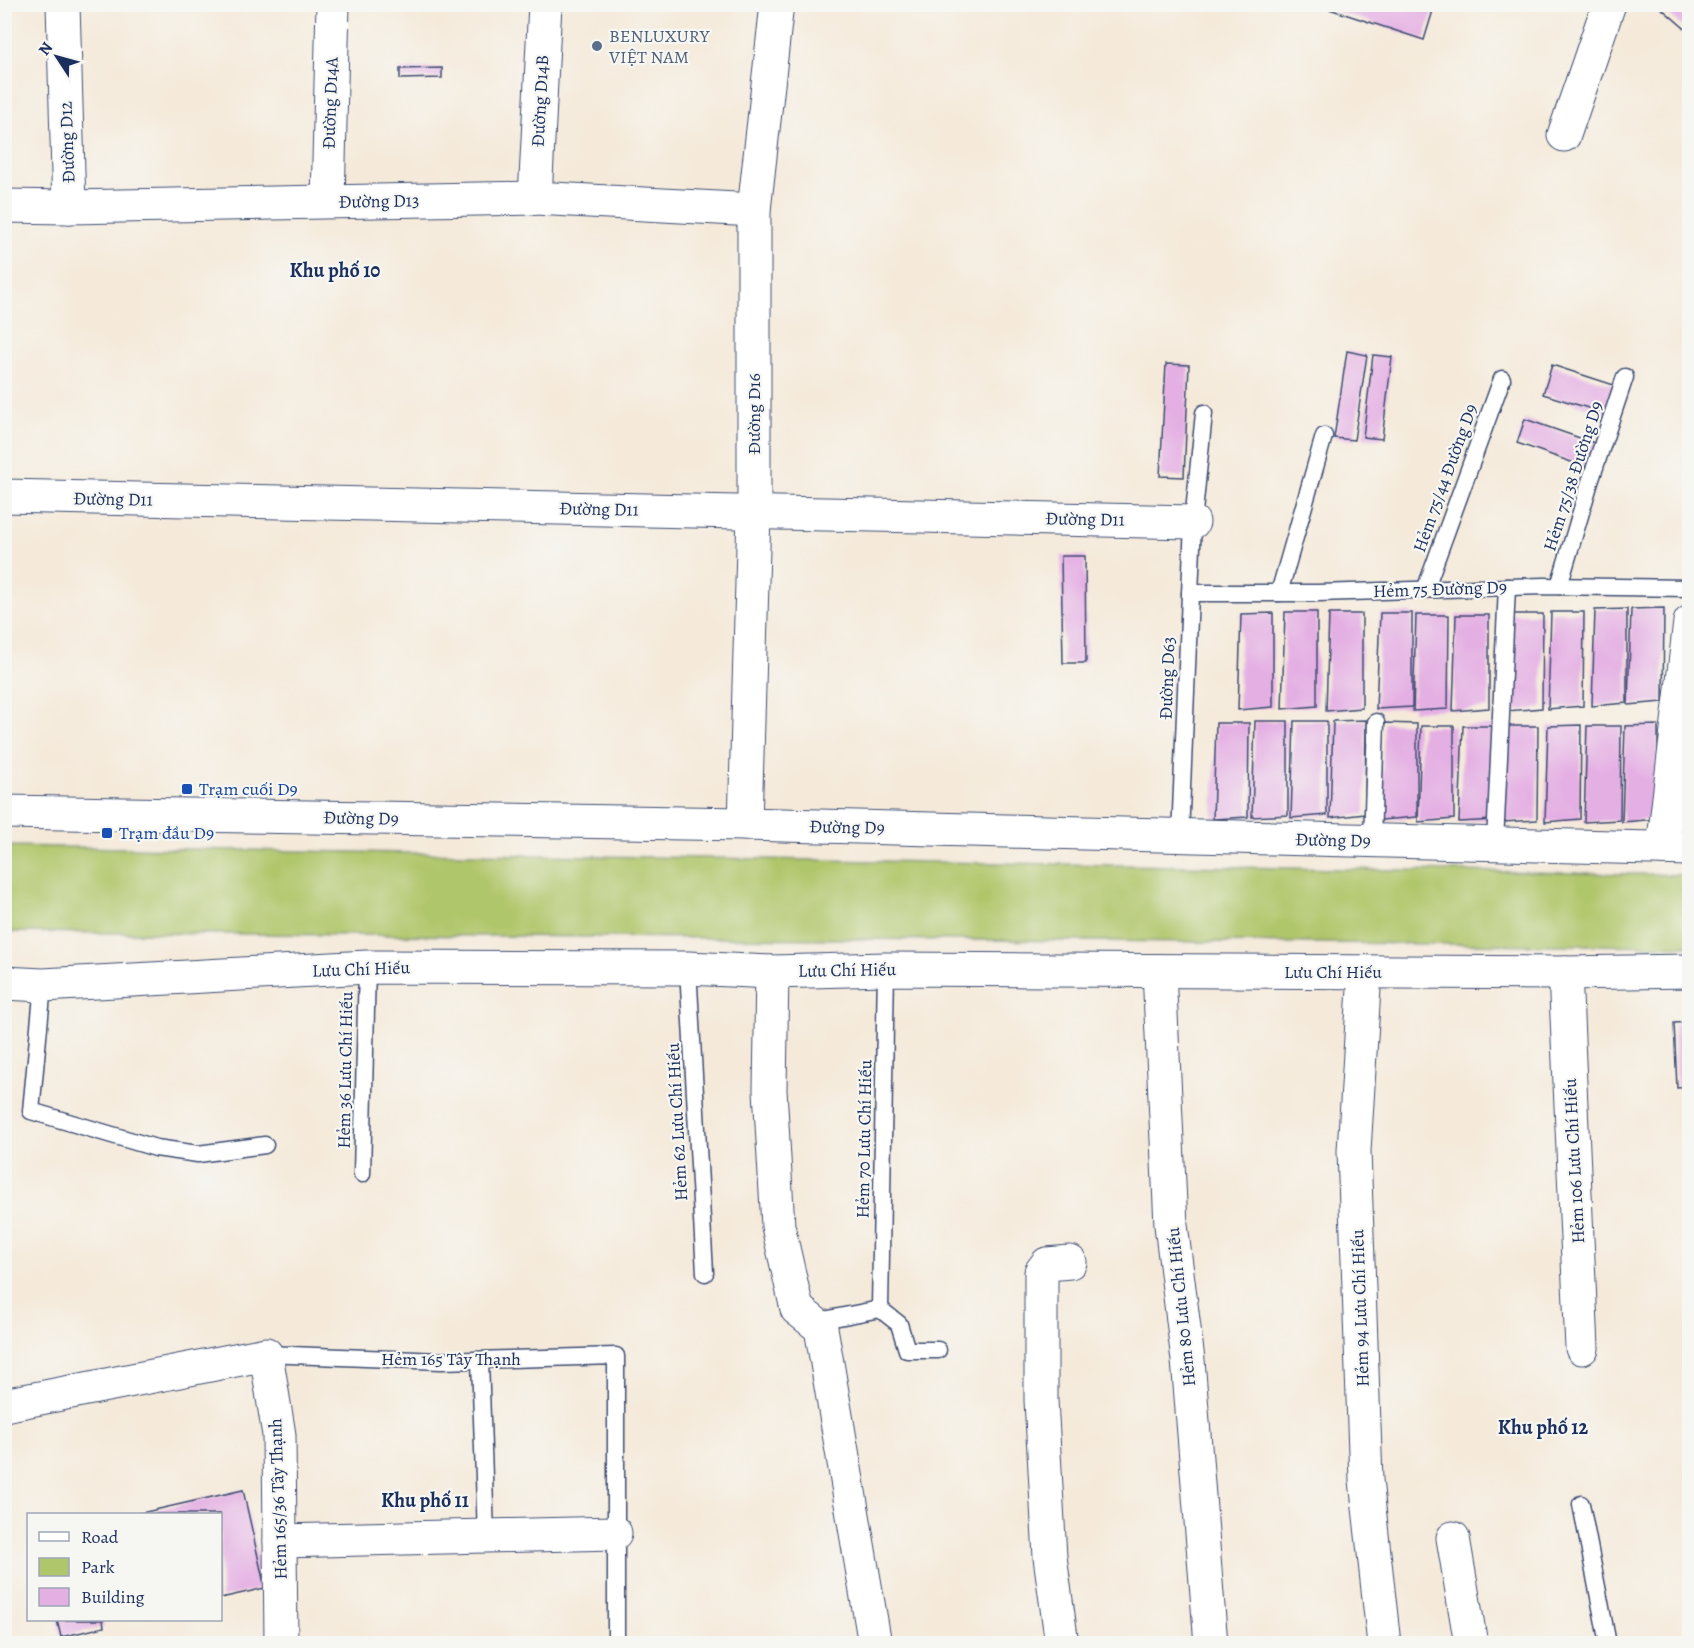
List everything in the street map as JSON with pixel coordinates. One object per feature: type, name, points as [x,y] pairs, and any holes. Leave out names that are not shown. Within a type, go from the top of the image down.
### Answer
[{"type":"street","name":"Đường D12","points":[[63,4],[69,207]]},
{"type":"street","name":"Đường D14A","points":[[328,201],[333,4]]},
{"type":"street","name":"Đường D14B","points":[[534,198],[545,4]]},
{"type":"street","name":"Đường D16","points":[[746,824],[754,513],[754,210],[777,4]]},
{"type":"street","points":[[1564,135],[1609,4]]},
{"type":"street","name":"Đường D13","points":[[4,206],[69,207],[534,198],[754,210]]},
{"type":"street","name":"Đường D11","points":[[4,496],[1193,522]]},
{"type":"street","points":[[1676,848],[1689,622]]},
{"type":"street","name":"Đường D9","points":[[4,812],[746,824],[1676,848]]},
{"type":"street","name":"Lưu Chí Hiếu","points":[[4,983],[42,985],[367,967],[688,968],[772,972],[886,969],[1565,973],[1689,971]]},
{"type":"street","name":"Hẻm 80 Lưu Chí Hiếu","points":[[1159,971],[1171,1225],[1188,1360],[1211,1644]]},
{"type":"street","points":[[772,972],[770,1090],[778,1226],[797,1309],[821,1329],[875,1644]]},
{"type":"street","name":"Hẻm 94 Lưu Chí Hiếu","points":[[1365,972],[1354,1150],[1366,1480],[1375,1642]]},
{"type":"street","name":"Hẻm 106 Lưu Chí Hiếu","points":[[1565,973],[1582,1348]]},
{"type":"street","points":[[1062,1644],[1050,1557],[1041,1400],[1041,1272],[1047,1264],[1070,1262]]},
{"type":"street","name":"Hẻm 165 Tây Thạnh","points":[[4,1405],[266,1354]]},
{"type":"street","name":"Hẻm 165/36 Tây Thạnh","points":[[266,1354],[279,1435],[281,1644]]},
{"type":"street","points":[[280,1541],[615,1533]]},
{"type":"street","points":[[1454,1538],[1471,1644]]},
{"type":"lane","name":"Hẻm 75/38 Đường D9","points":[[1559,586],[1625,377]]},
{"type":"lane","name":"Hẻm 75/44 Đường D9","points":[[1425,590],[1502,379]]},
{"type":"lane","name":"Đường D63","points":[[1180,836],[1193,522],[1204,413]]},
{"type":"lane","points":[[1280,593],[1324,436]]},
{"type":"lane","name":"Hẻm 75 Đường D9","points":[[1190,593],[1559,586],[1689,588]]},
{"type":"lane","points":[[1495,843],[1507,587]]},
{"type":"lane","points":[[1372,841],[1376,722]]},
{"type":"lane","name":"Hẻm 36 Lưu Chí Hiếu","points":[[362,1174],[367,967]]},
{"type":"lane","name":"Hẻm 62 Lưu Chí Hiếu","points":[[688,968],[705,1273]]},
{"type":"lane","name":"Hẻm 70 Lưu Chí Hiếu","points":[[880,1309],[886,969]]},
{"type":"lane","points":[[42,985],[30,1111],[156,1148],[188,1153],[198,1154],[265,1145]]},
{"type":"lane","points":[[813,1322],[880,1309],[899,1324],[907,1350],[938,1350]]},
{"type":"lane","name":"Hẻm 165 Tây Thạnh","points":[[266,1354],[441,1361],[616,1356],[616,1644]]},
{"type":"lane","points":[[480,1360],[486,1536]]},
{"type":"lane","points":[[1581,1504],[1608,1644]]},
{"type":"green space","points":[[5,846],[1689,875],[1689,946],[5,932]]},
{"type":"building","points":[[1314,4],[1435,4],[1424,40]]},
{"type":"building","points":[[1662,4],[1679,4],[1690,13],[1690,33],[1660,7]]},
{"type":"building","points":[[442,68],[442,78],[400,79],[400,69]]},
{"type":"building","points":[[1347,351],[1367,355],[1354,440],[1334,438]]},
{"type":"building","points":[[1373,355],[1392,357],[1382,439],[1363,437]]},
{"type":"building","points":[[1166,364],[1189,365],[1184,477],[1160,476]]},
{"type":"building","points":[[1552,365],[1623,388],[1614,416],[1543,394]]},
{"type":"building","points":[[1525,419],[1603,446],[1594,470],[1517,443]]},
{"type":"building","points":[[1061,556],[1085,556],[1086,663],[1063,663]]},
{"type":"building","points":[[1664,608],[1663,702],[1628,705],[1631,609]]},
{"type":"building","points":[[1627,609],[1627,703],[1592,706],[1595,610]]},
{"type":"building","points":[[1285,612],[1317,612],[1317,706],[1282,709]]},
{"type":"building","points":[[1551,612],[1584,612],[1583,706],[1548,709]]},
{"type":"building","points":[[1273,613],[1273,707],[1238,710],[1241,614]]},
{"type":"building","points":[[1380,613],[1412,613],[1412,707],[1376,709]]},
{"type":"building","points":[[1329,614],[1362,614],[1362,708],[1326,711]]},
{"type":"building","points":[[1510,614],[1543,614],[1542,708],[1507,711]]},
{"type":"building","points":[[1416,615],[1449,615],[1448,709],[1413,711]]},
{"type":"building","points":[[1456,615],[1489,615],[1489,708],[1453,711]]},
{"type":"building","points":[[1366,720],[1365,814],[1330,818],[1333,721]]},
{"type":"building","points":[[1255,721],[1288,721],[1288,815],[1252,817]]},
{"type":"building","points":[[1294,721],[1327,721],[1327,815],[1291,818]]},
{"type":"building","points":[[1216,723],[1249,723],[1248,817],[1213,819]]},
{"type":"building","points":[[1384,723],[1417,724],[1417,817],[1381,820]]},
{"type":"building","points":[[1581,725],[1580,819],[1545,822],[1548,726]]},
{"type":"building","points":[[1658,725],[1658,819],[1622,822],[1625,726]]},
{"type":"building","points":[[1421,726],[1454,726],[1454,819],[1418,822]]},
{"type":"building","points":[[1463,726],[1495,726],[1495,820],[1459,822]]},
{"type":"building","points":[[1505,726],[1538,726],[1537,820],[1502,822]]},
{"type":"building","points":[[1587,726],[1621,726],[1620,820],[1584,822]]},
{"type":"building","points":[[1690,1022],[1690,1087],[1677,1088],[1674,1023]]},
{"type":"building","points":[[243,1490],[265,1588],[222,1598],[222,1513],[141,1513]]},
{"type":"building","points":[[57,1621],[103,1621],[104,1627],[61,1637]]},
{"type":"place","name":"BENLUXURY VIỆT NAM","points":[[597,46]]},
{"type":"place","name":"Trạm cuối D9","points":[[187,789]]},
{"type":"place","name":"Trạm đầu D9","points":[[107,833]]},
{"type":"district","name":"Khu phố 10","points":[[335,270]]},
{"type":"district","name":"Khu phố 12","points":[[1543,1427]]},
{"type":"district","name":"Khu phố 11","points":[[425,1500]]}]
